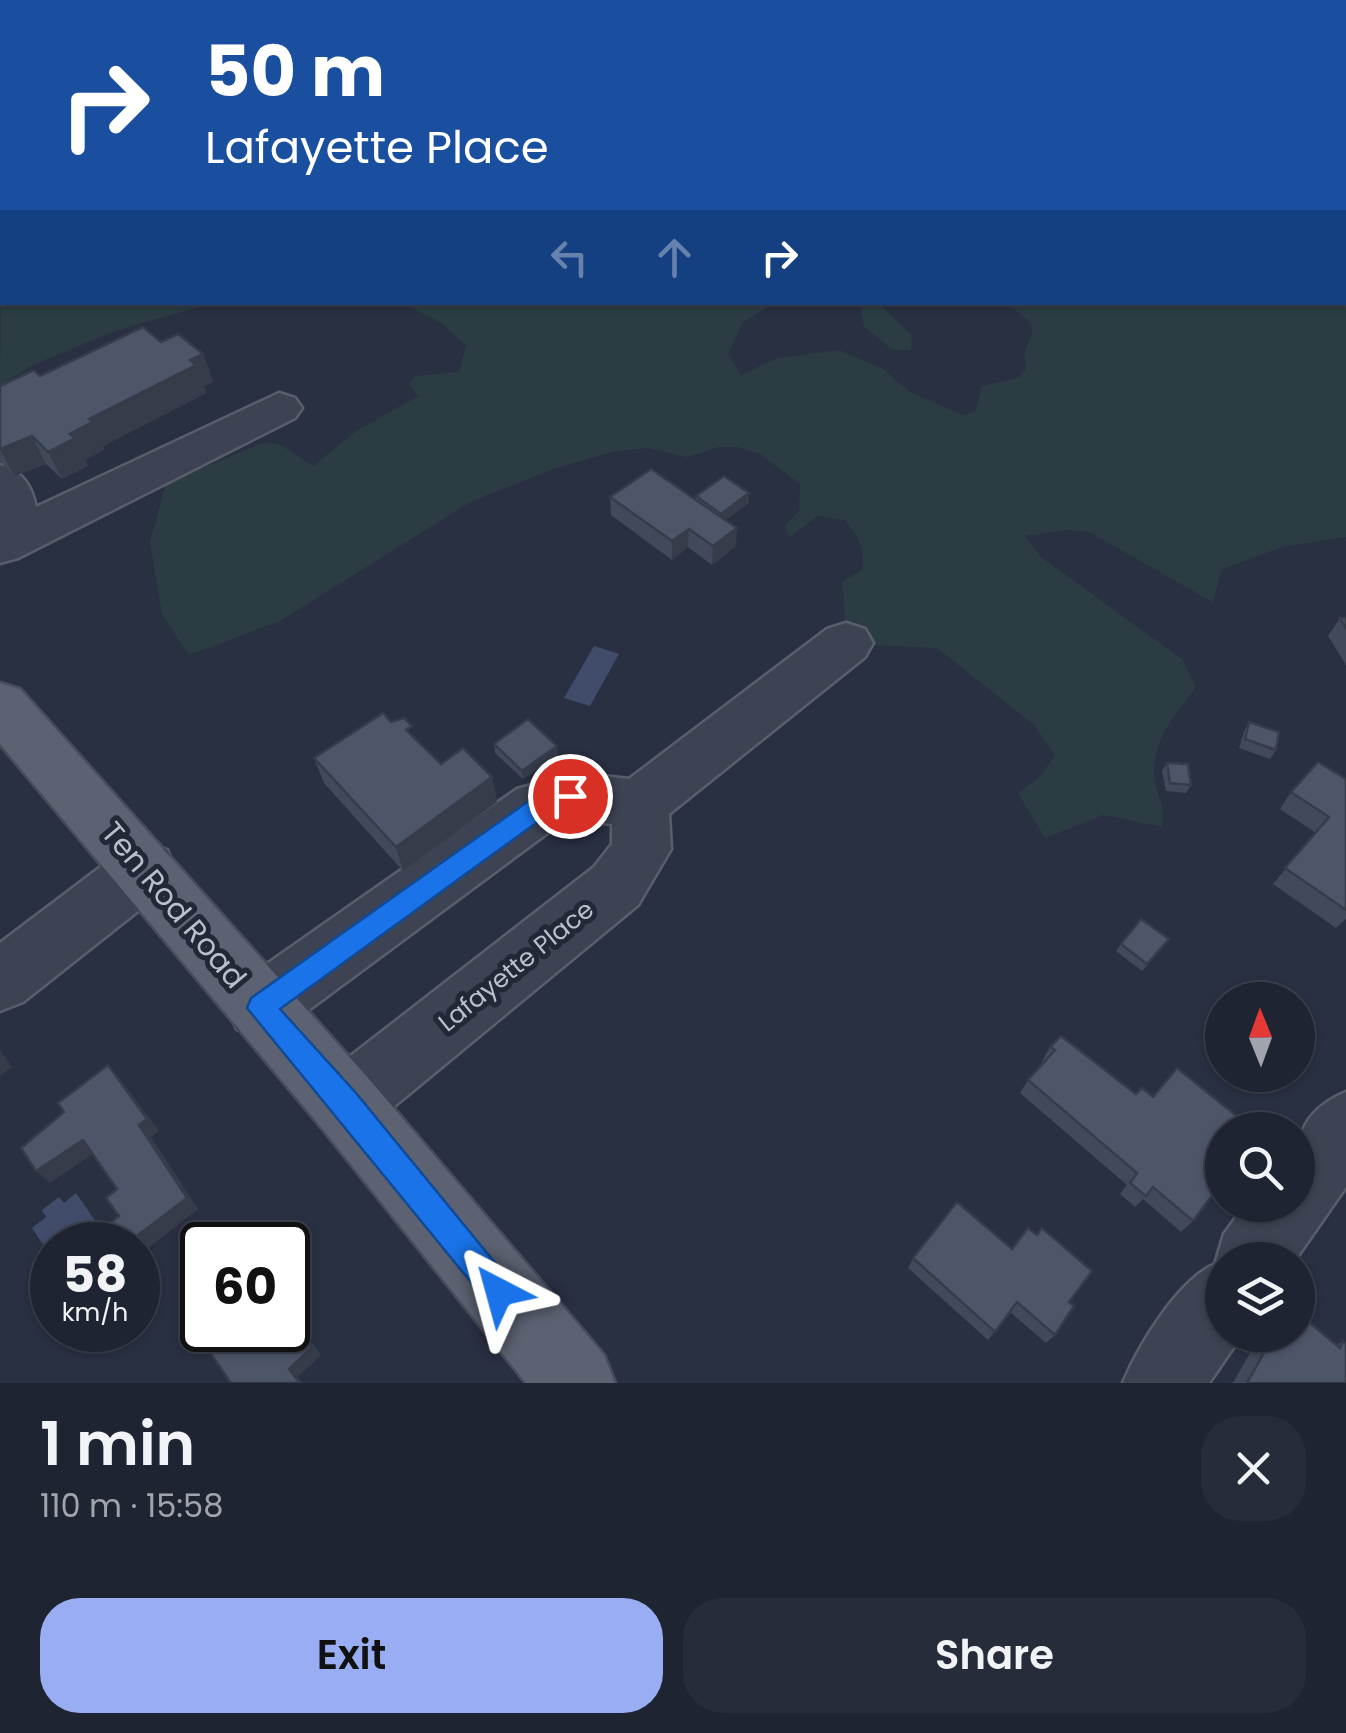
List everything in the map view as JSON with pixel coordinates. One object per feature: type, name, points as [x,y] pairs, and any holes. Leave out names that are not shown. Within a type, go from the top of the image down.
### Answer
[{"type":"main road","name":"Ten Rod Road","points":[[0,705],[146,869],[260,1008],[346,1102],[576,1383]]},
{"type":"street","points":[[0,482],[8,491],[8,540],[279,408]]},
{"type":"street","points":[[260,1008],[538,808],[570,796],[601,796],[636,806],[846,643]]},
{"type":"street","name":"Lafayette Place","points":[[346,1102],[616,886],[644,848],[644,828],[636,806]]},
{"type":"street","points":[[0,981],[146,869]]},
{"type":"street","points":[[1315,1170],[1346,1127]]},
{"type":"street","points":[[1162,1383],[1205,1322]]},
{"type":"shaded area","points":[[1,305],[206,305],[118,330],[35,364],[0,385]]},
{"type":"shaded area","points":[[406,305],[771,305],[743,322],[728,354],[741,375],[778,358],[839,350],[883,369],[910,392],[963,415],[975,412],[982,386],[1018,378],[1026,369],[1026,348],[1032,328],[1007,305],[1346,305],[1346,537],[1282,547],[1222,569],[1213,602],[1089,532],[1068,530],[1025,536],[1041,557],[1183,660],[1196,688],[1157,749],[1154,773],[1163,811],[1162,827],[1103,815],[1045,838],[1018,793],[1040,777],[1055,755],[1034,725],[937,648],[847,644],[842,582],[863,569],[857,537],[845,520],[817,516],[790,537],[784,526],[799,511],[800,484],[760,454],[737,447],[719,447],[687,457],[648,448],[612,452],[553,469],[472,501],[280,621],[189,655],[162,614],[150,542],[166,483],[265,442],[281,445],[313,466],[355,432],[418,396],[409,385],[415,376],[459,372],[466,345],[441,323]]},
{"type":"shaded area","points":[[866,305],[880,305],[912,336],[911,350],[893,350],[864,327],[861,310]]},
{"type":"water","points":[[594,646],[619,654],[590,706],[564,698]]},
{"type":"water","points":[[76,1193],[96,1222],[40,1222],[46,1217],[42,1210],[59,1197],[64,1203]]},
{"type":"building","points":[[143,327],[161,342],[178,334],[203,354],[190,360],[196,365],[89,419],[92,422],[70,434],[75,438],[48,452],[32,436],[0,449],[0,386],[34,370],[40,376]]},
{"type":"building","points":[[651,469],[737,528],[713,546],[689,529],[672,541],[610,497]]},
{"type":"building","points":[[724,476],[749,493],[721,514],[696,496]]},
{"type":"building","points":[[383,713],[391,722],[404,718],[412,726],[406,730],[441,764],[463,748],[492,777],[396,847],[314,758]]},
{"type":"building","points":[[528,719],[557,746],[522,771],[494,744]]},
{"type":"building","points":[[1249,722],[1279,732],[1276,750],[1245,739]]},
{"type":"building","points":[[1318,762],[1346,779],[1346,910],[1285,868],[1329,817],[1291,792]]},
{"type":"building","points":[[1167,763],[1188,764],[1191,785],[1170,783]]},
{"type":"building","points":[[1141,919],[1169,939],[1147,964],[1121,944]]},
{"type":"building","points":[[1061,1036],[1136,1094],[1142,1088],[1153,1097],[1177,1068],[1232,1112],[1205,1112],[1205,1205],[1193,1221],[1153,1187],[1146,1196],[1130,1183],[1137,1173],[1028,1080],[1055,1050],[1050,1047]]},
{"type":"building","points":[[108,1065],[147,1119],[139,1125],[187,1198],[155,1222],[111,1222],[119,1216],[106,1198],[117,1189],[83,1140],[36,1171],[21,1148],[64,1112],[58,1103]]},
{"type":"building","points":[[957,1202],[1012,1249],[1028,1228],[1037,1235],[1042,1228],[1092,1271],[1069,1302],[1074,1306],[1055,1335],[1017,1302],[995,1332],[913,1258]]},
{"type":"building","points":[[1315,1327],[1340,1348],[1343,1341],[1346,1344],[1346,1383],[1247,1383],[1264,1352],[1315,1352]]},
{"type":"building","points":[[210,1352],[307,1352],[289,1369],[300,1383],[231,1383]]},
{"type":"route","points":[[499,1292],[346,1102],[260,1008],[538,808],[570,796]]}]
